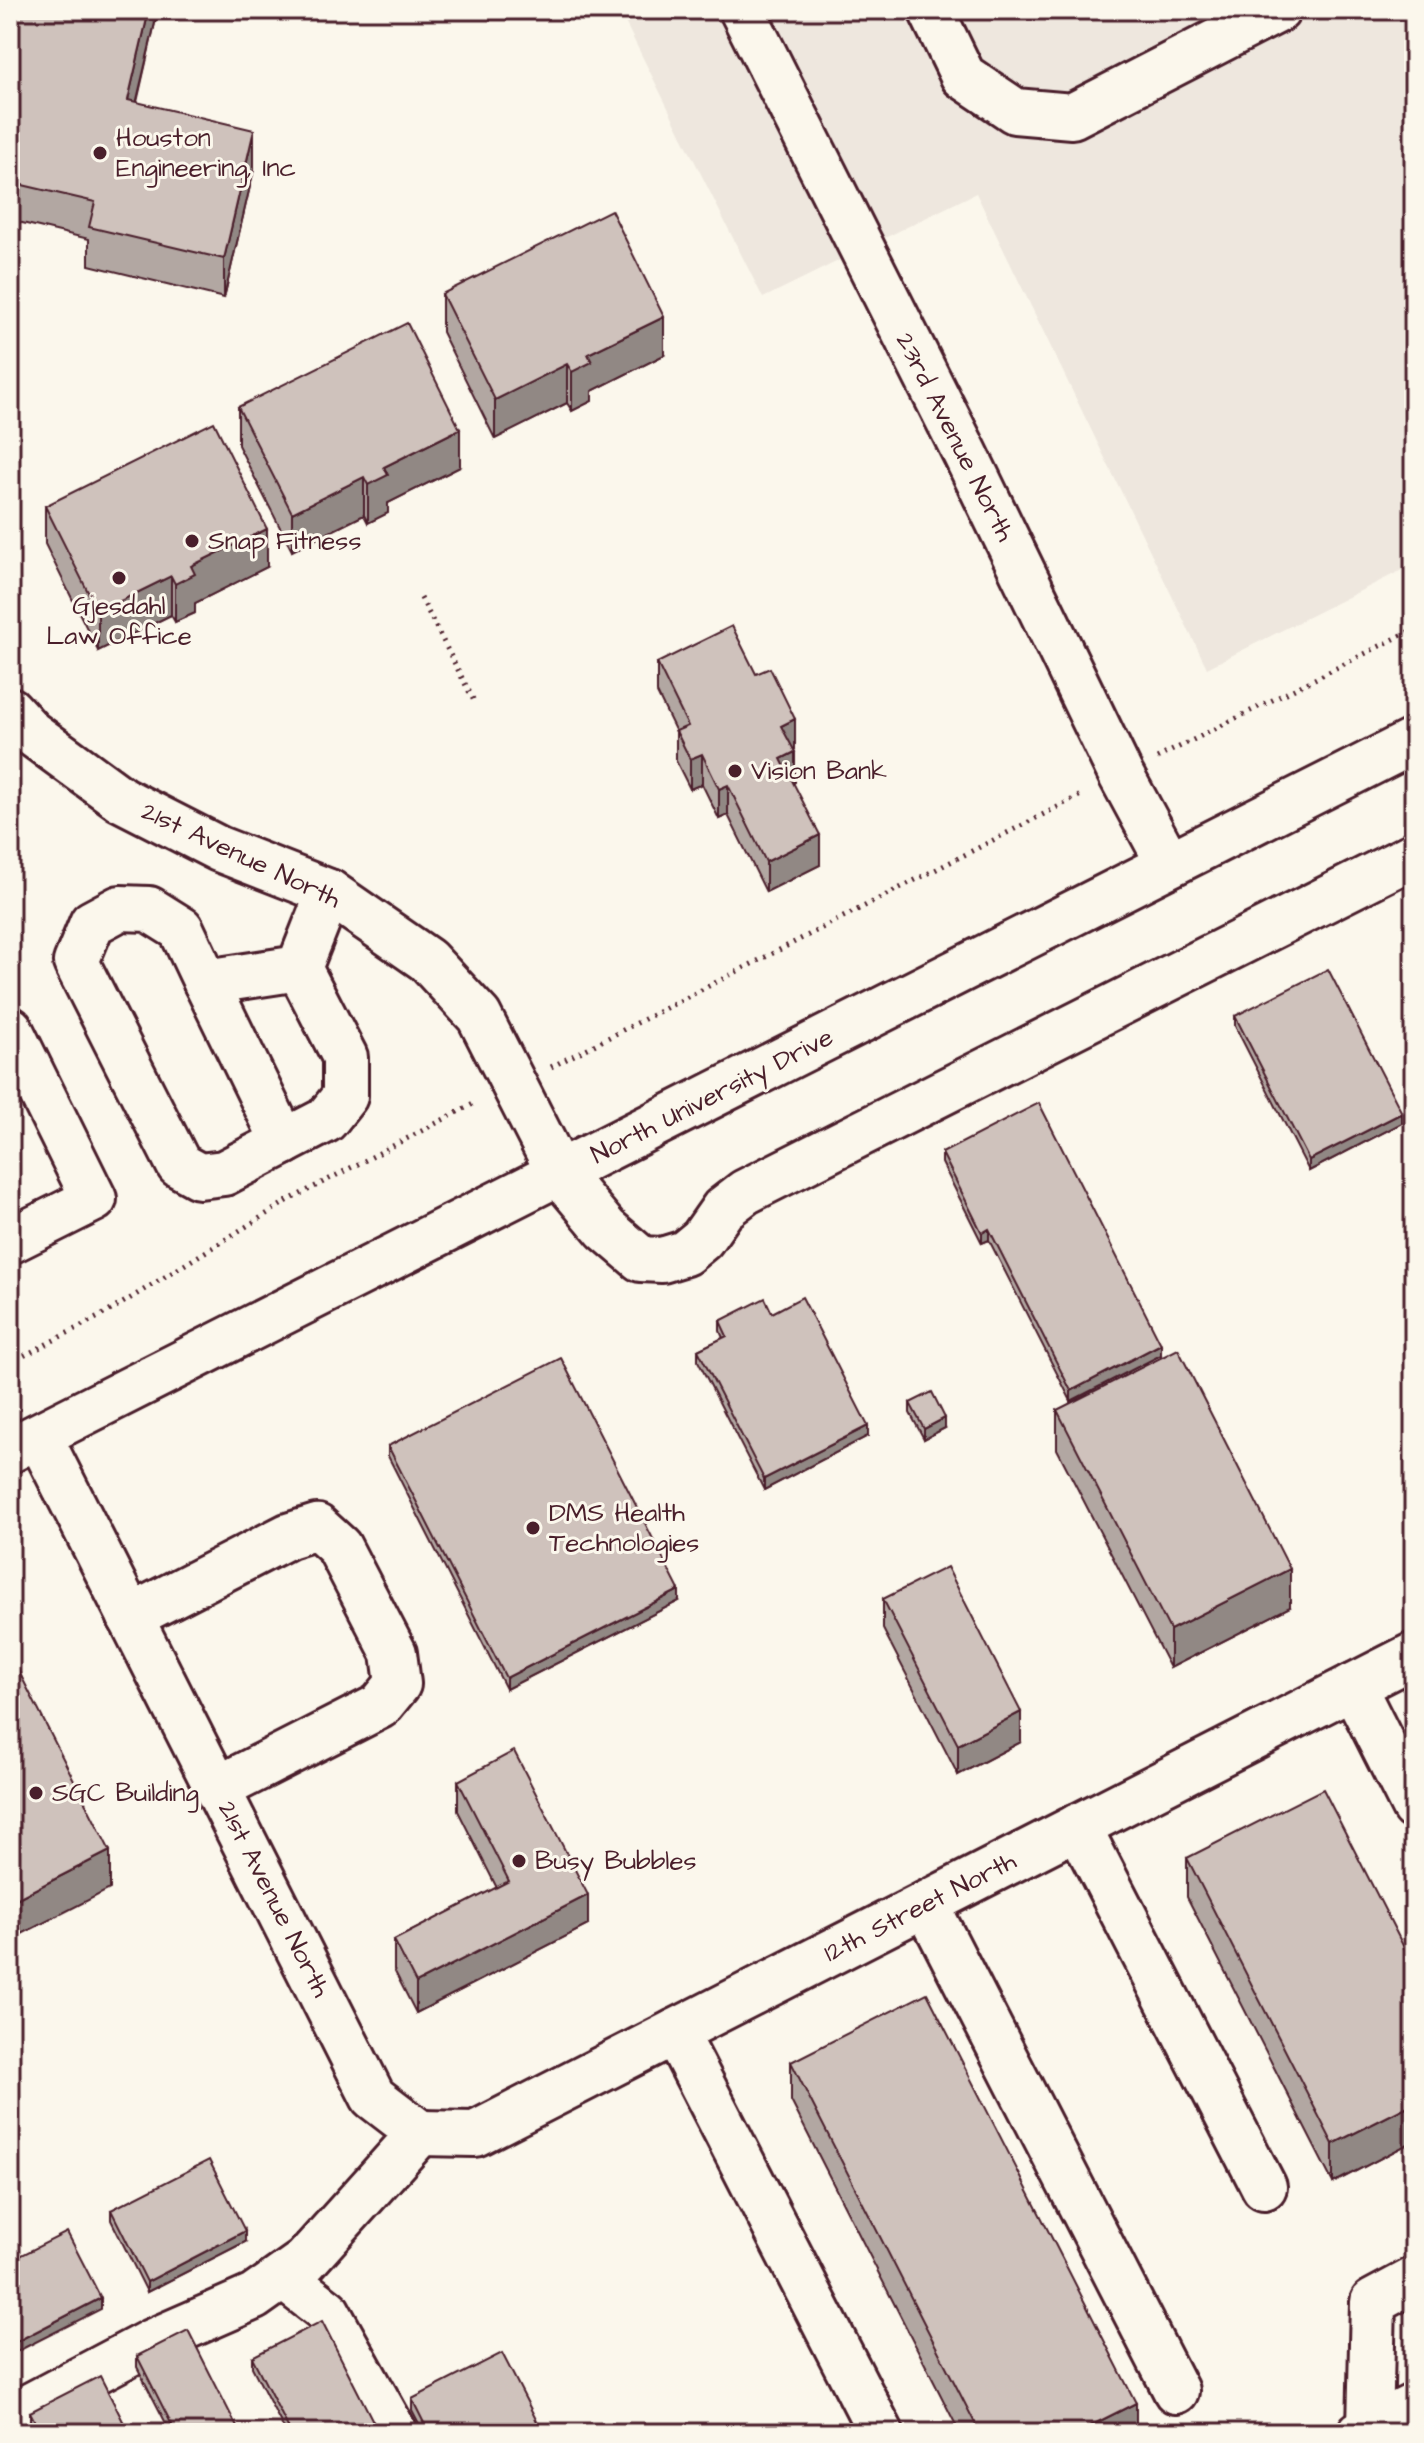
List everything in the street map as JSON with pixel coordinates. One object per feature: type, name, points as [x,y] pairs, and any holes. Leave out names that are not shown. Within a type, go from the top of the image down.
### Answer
[{"type":"street","name":"23rd Avenue North","points":[[742,10],[965,453],[1121,775],[1169,864]]},
{"type":"street","points":[[931,10],[963,76],[1015,111],[1072,116],[1278,10]]},
{"type":"street","name":"21st Avenue North","points":[[10,710],[31,733],[121,799],[219,849],[329,892],[427,960],[479,1016],[559,1173],[606,1229],[641,1259],[662,1260],[685,1253],[702,1239],[723,1209],[745,1192],[1414,855]]},
{"type":"street","name":"North University Drive","points":[[24,1443],[1414,741]]},
{"type":"street","points":[[284,1142],[181,929],[149,909],[120,908],[92,923],[76,962],[179,1165],[199,1176],[224,1173],[284,1142],[326,1120],[345,1096],[345,1057],[299,968],[329,892]]},
{"type":"street","points":[[206,982],[299,968]]},
{"type":"street","points":[[10,1029],[94,1199],[10,1241]]},
{"type":"street","name":"21st Avenue North","points":[[24,1443],[130,1617],[373,2097],[420,2133]]},
{"type":"street","points":[[130,1617],[288,1536],[317,1527],[339,1547],[394,1653],[398,1684],[380,1706],[217,1789]]},
{"type":"street","name":"12th Street North","points":[[420,2133],[475,2134],[1414,1655]]},
{"type":"street","points":[[1353,1686],[1414,1807]]},
{"type":"street","points":[[1078,1826],[1264,2187]]},
{"type":"street","points":[[926,1904],[1176,2391]]},
{"type":"street","points":[[675,2032],[881,2433]]},
{"type":"street","points":[[18,2433],[16,2422],[26,2408],[151,2342],[254,2297],[305,2261],[420,2133]]},
{"type":"street","points":[[283,2277],[327,2311],[395,2433]]},
{"type":"street","points":[[1414,2280],[1373,2302],[1365,2430],[1414,2406]]},
{"type":"path","points":[[421,598],[474,701]]},
{"type":"path","points":[[10,1363],[108,1312],[289,1200],[486,1096],[1414,629]]},
{"type":"shaded area","points":[[619,10],[1414,10],[1414,564],[1207,668],[976,193],[763,298]]},
{"type":"building","name":"Houston Engineering, Inc","points":[[10,10],[149,10],[128,100],[254,130],[224,259],[89,227],[95,202],[18,184],[10,217]]},
{"type":"building","points":[[611,210],[664,317],[588,354],[592,362],[572,372],[567,364],[495,400],[442,294]]},
{"type":"building","points":[[407,323],[460,429],[384,467],[388,475],[368,485],[364,477],[292,513],[238,407]]},
{"type":"building","points":[[214,422],[267,529],[191,566],[195,574],[175,584],[171,576],[98,612],[45,506]]},
{"type":"building","name":"Vision Bank","points":[[732,626],[756,674],[770,668],[795,719],[781,726],[795,752],[781,759],[820,835],[766,862],[728,785],[719,789],[702,754],[690,759],[676,731],[688,726],[657,663]]},
{"type":"building","points":[[1328,969],[1402,1113],[1309,1160],[1235,1016]]},
{"type":"building","points":[[1039,1103],[1161,1344],[1071,1391],[989,1229],[982,1233],[942,1153]]},
{"type":"building","points":[[802,1297],[868,1426],[764,1479],[698,1350],[727,1336],[720,1321],[765,1298],[772,1313]]},
{"type":"building","points":[[1178,1349],[1290,1569],[1170,1630],[1057,1410]]},
{"type":"building","name":"DMS Health Technologies","points":[[561,1358],[679,1590],[506,1678],[388,1446]]},
{"type":"building","points":[[932,1392],[945,1418],[924,1429],[910,1403]]},
{"type":"building","points":[[947,1567],[1021,1712],[958,1745],[883,1599]]},
{"type":"building","name":"SGC Building","points":[[10,1659],[110,1851],[10,1902]]},
{"type":"building","points":[[514,1751],[588,1895],[416,1983],[394,1940],[509,1881],[458,1781]]},
{"type":"building","points":[[1323,1789],[1414,1967],[1414,2103],[1333,2144],[1187,1858]]},
{"type":"building","points":[[927,1993],[1136,2403],[1076,2433],[980,2433],[791,2062]]},
{"type":"building","points":[[209,2160],[245,2231],[147,2282],[111,2210]]},
{"type":"building","points":[[67,2232],[101,2298],[10,2345],[10,2261]]},
{"type":"building","points":[[322,2321],[379,2433],[291,2433],[252,2357]]},
{"type":"building","points":[[188,2330],[240,2433],[176,2433],[137,2356]]},
{"type":"building","points":[[502,2353],[543,2433],[429,2433],[412,2399]]},
{"type":"building","points":[[100,2376],[129,2433],[41,2433],[30,2412]]},
{"type":"place","name":"Houston Engineering, Inc","points":[[100,153]]},
{"type":"place","name":"Snap Fitness","points":[[192,541]]},
{"type":"place","name":"Gjesdahl Law Office","points":[[119,578]]},
{"type":"place","name":"Vision Bank","points":[[735,771]]},
{"type":"place","name":"DMS Health Technologies","points":[[533,1528]]},
{"type":"place","name":"SGC Building","points":[[36,1793]]},
{"type":"place","name":"Busy Bubbles","points":[[519,1861]]}]
